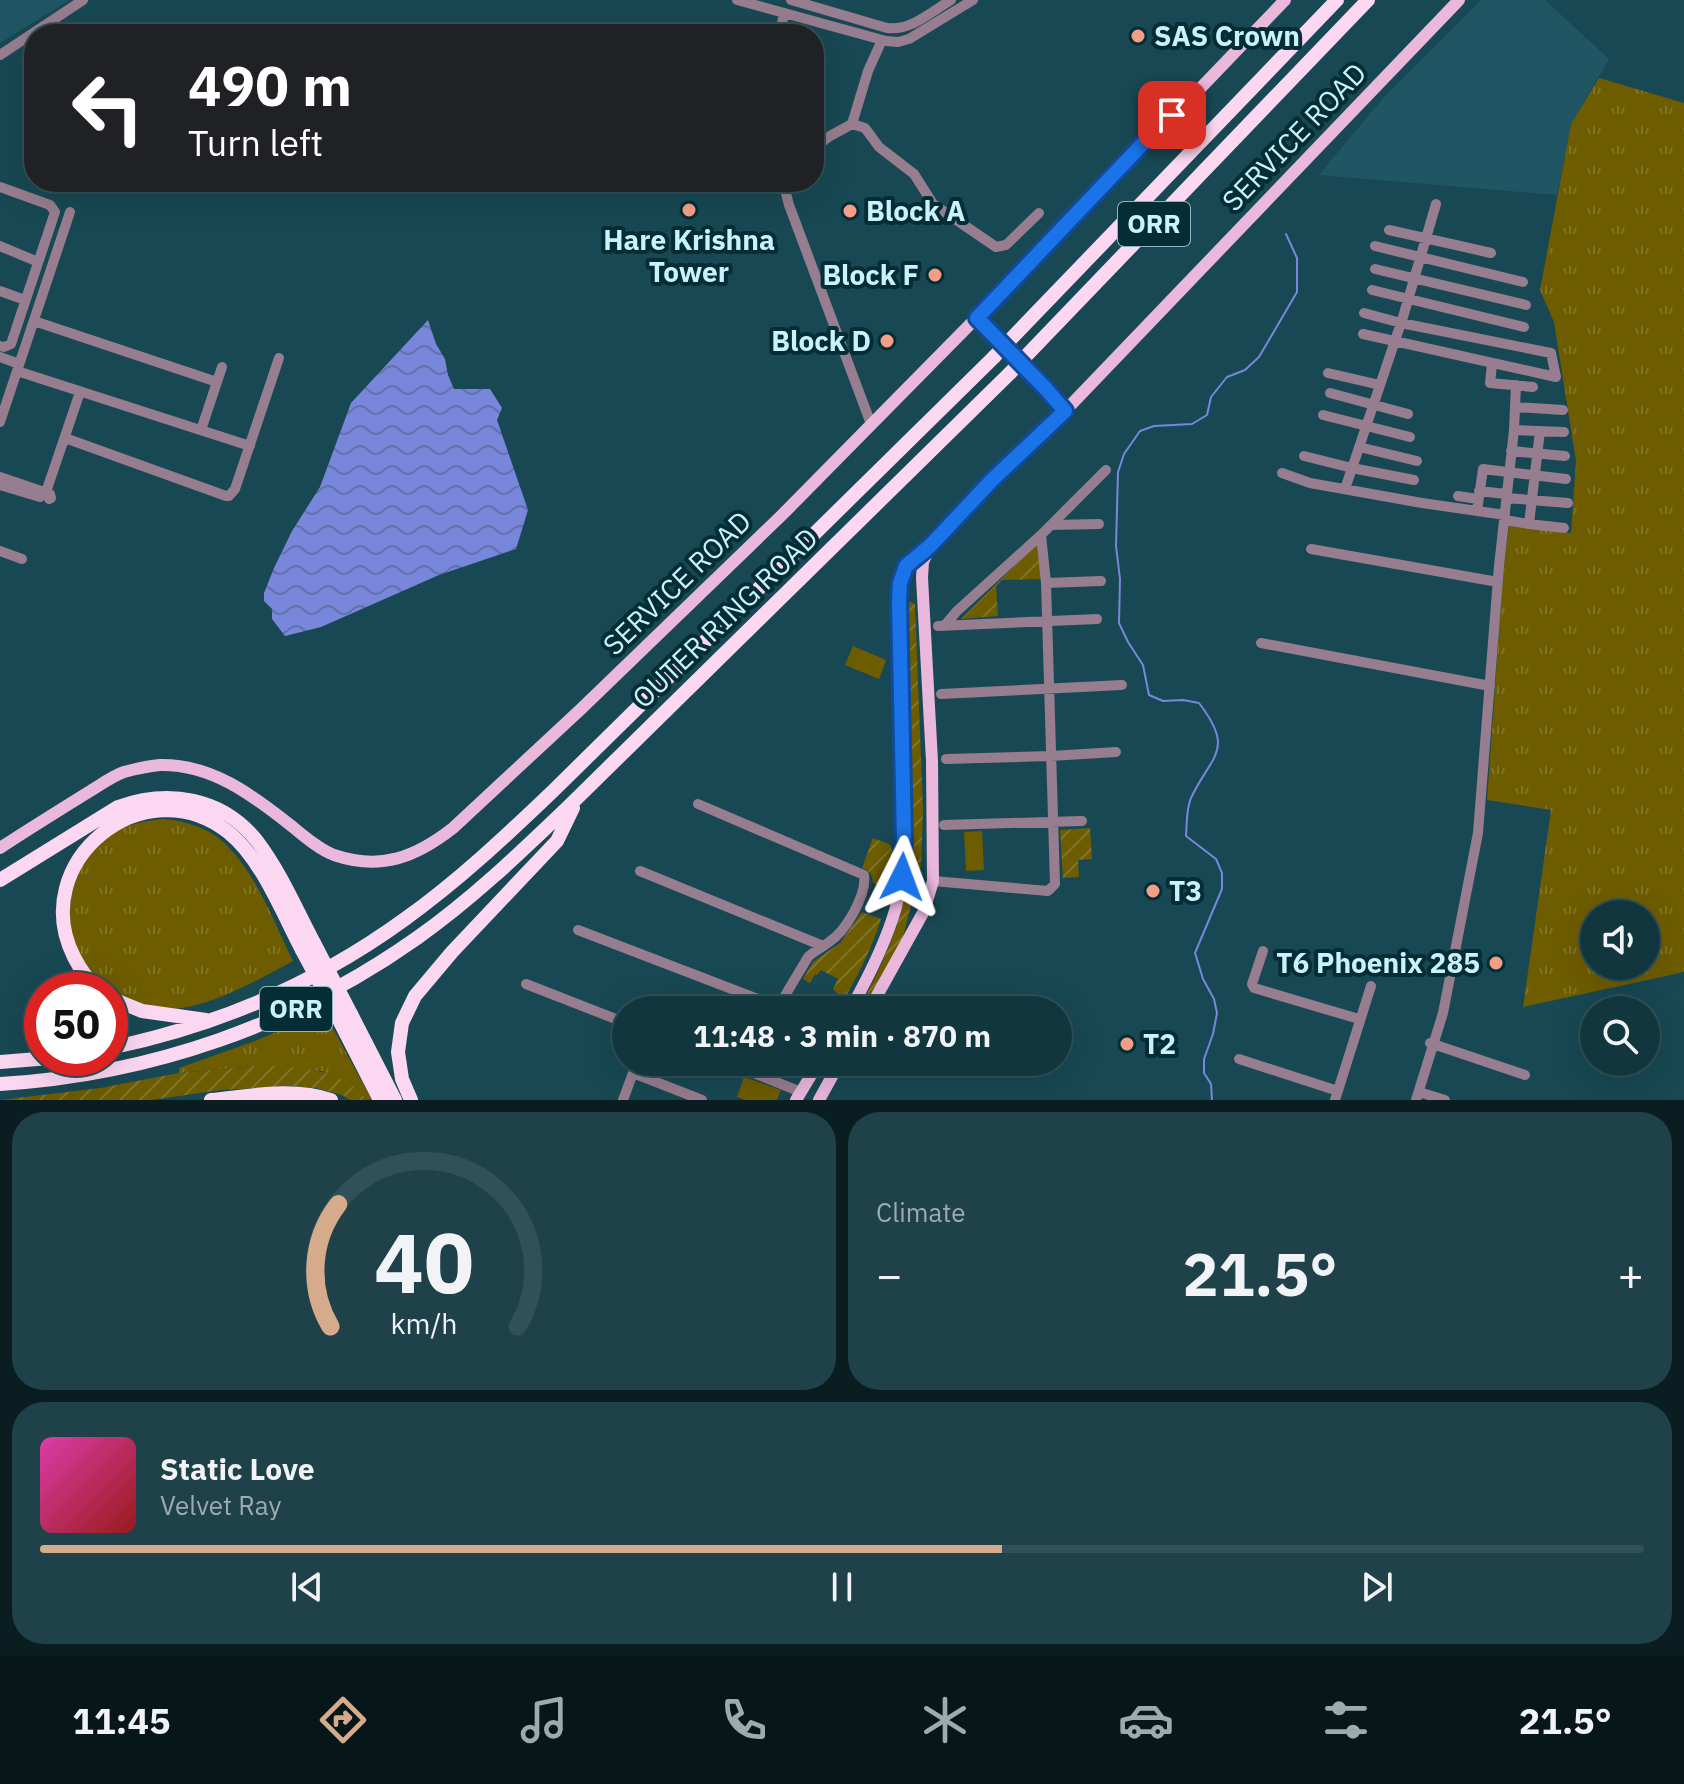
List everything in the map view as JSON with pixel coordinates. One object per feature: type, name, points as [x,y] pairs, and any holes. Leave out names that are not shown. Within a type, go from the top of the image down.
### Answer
[{"type":"highway","name":"OUTER RING ROAD","points":[[128,1044],[210,1021],[270,997],[331,966],[381,936],[494,847],[994,357],[1337,0]]},
{"type":"highway","name":"OUTER RING ROAD","points":[[0,1084],[82,1076],[167,1057],[249,1030],[316,1000],[394,954],[446,916],[497,874],[578,798],[891,492],[1010,373],[1368,0]]},
{"type":"highway","points":[[0,880],[118,807],[139,799],[163,796],[188,799],[212,807],[235,820],[256,840],[275,869],[380,1100]]},
{"type":"highway","points":[[411,1100],[402,1079],[398,1052],[402,1023],[415,996],[452,952],[557,841],[578,798]]},
{"type":"highway","points":[[84,972],[66,941],[63,912],[67,881],[81,854],[99,834],[122,820],[163,810],[185,812],[227,831],[245,849],[308,946]]},
{"type":"highway","points":[[128,1005],[142,1011],[210,1021]]},
{"type":"highway","points":[[344,1016],[395,1100]]},
{"type":"highway","points":[[0,1062],[24,1060]]},
{"type":"highway","points":[[211,1100],[282,1093],[315,1095],[331,1100]]},
{"type":"main road","name":"SERVICE ROAD","points":[[0,848],[122,773],[158,765],[194,768],[237,786],[333,855],[382,861],[405,857],[432,844],[569,720],[783,514],[1285,0]]},
{"type":"main road","name":"SERVICE ROAD","points":[[857,996],[896,907],[902,877],[904,792],[899,601],[900,583],[906,566],[930,546],[992,480],[1065,411],[1459,0]]},
{"type":"main road","points":[[977,318],[1065,411]]},
{"type":"main road","points":[[877,996],[924,911],[933,881],[932,761],[923,597],[923,562],[930,546]]},
{"type":"main road","points":[[899,601],[923,597]]},
{"type":"main road","points":[[798,1096],[810,1076]]},
{"type":"main road","points":[[819,1100],[832,1076]]},
{"type":"street","points":[[47,24],[83,0]]},
{"type":"street","points":[[737,0],[824,24]]},
{"type":"street","points":[[791,0],[898,29],[908,27],[951,0]]},
{"type":"street","points":[[824,24],[898,42],[909,39],[973,0]]},
{"type":"street","points":[[782,24],[784,13]]},
{"type":"street","points":[[0,55],[24,39]]},
{"type":"street","points":[[824,140],[852,124],[868,71],[882,40]]},
{"type":"street","points":[[852,124],[865,128],[879,147],[914,174],[933,204],[996,247],[1006,245],[1039,213]]},
{"type":"street","points":[[0,187],[50,205],[55,212],[25,300],[18,368],[1,416]]},
{"type":"street","points":[[786,192],[871,424]]},
{"type":"street","points":[[1345,489],[1401,323],[1436,204]]},
{"type":"street","points":[[0,346],[9,346],[34,321],[70,212]]},
{"type":"street","points":[[1389,230],[1491,253]]},
{"type":"street","points":[[0,246],[38,262]]},
{"type":"street","points":[[1375,246],[1523,282]]},
{"type":"street","points":[[1375,269],[1526,305]]},
{"type":"street","points":[[1372,290],[1524,327]]},
{"type":"street","points":[[0,291],[25,300]]},
{"type":"street","points":[[1363,334],[1556,377],[1551,353],[1364,313]]},
{"type":"street","points":[[34,321],[217,382]]},
{"type":"street","points":[[0,357],[18,368],[80,392],[250,446]]},
{"type":"street","points":[[65,438],[226,496],[235,489],[279,358]]},
{"type":"street","points":[[1492,364],[1490,383],[1533,387]]},
{"type":"street","points":[[201,430],[222,367]]},
{"type":"street","points":[[1328,373],[1380,385]]},
{"type":"street","points":[[1445,1100],[1418,1096],[1438,1012],[1447,992],[1478,833],[1516,385]]},
{"type":"street","points":[[46,492],[80,392]]},
{"type":"street","points":[[1330,393],[1408,414]]},
{"type":"street","points":[[1515,407],[1563,410]]},
{"type":"street","points":[[1323,415],[1410,437]]},
{"type":"street","points":[[1514,430],[1564,432]]},
{"type":"street","points":[[1529,524],[1540,431]]},
{"type":"street","points":[[1359,447],[1417,461]]},
{"type":"street","points":[[1511,451],[1565,456]]},
{"type":"street","points":[[1304,456],[1414,480]]},
{"type":"street","points":[[1478,500],[1483,469],[1566,479]]},
{"type":"street","points":[[1097,619],[941,625],[1041,535],[1106,470]]},
{"type":"street","points":[[1282,473],[1310,483],[1345,489],[1478,500],[1506,496],[1568,503]]},
{"type":"street","points":[[0,477],[51,496],[50,499],[0,485]]},
{"type":"street","points":[[1458,496],[1478,500],[1505,517],[1529,524],[1564,528]]},
{"type":"street","points":[[1051,525],[1099,524]]},
{"type":"street","points":[[933,881],[1048,891],[1055,884],[1046,583],[1041,535]]},
{"type":"street","points":[[1311,549],[1498,582]]},
{"type":"street","points":[[0,551],[22,559]]},
{"type":"street","points":[[1046,583],[1101,581]]},
{"type":"street","points":[[1261,643],[1490,686]]},
{"type":"street","points":[[941,694],[1122,685]]},
{"type":"street","points":[[946,759],[1116,752]]},
{"type":"street","points":[[698,804],[864,875],[865,884],[856,906],[840,932],[808,957],[785,996]]},
{"type":"street","points":[[944,825],[1082,821]]},
{"type":"street","points":[[640,871],[823,946]]},
{"type":"street","points":[[578,930],[750,996]]},
{"type":"street","points":[[1263,951],[1252,984],[1254,988],[1359,1019]]},
{"type":"street","points":[[526,984],[612,1018]]},
{"type":"street","points":[[1239,1059],[1336,1095],[1371,986]]},
{"type":"street","points":[[1430,1043],[1525,1075]]},
{"type":"street","points":[[1409,1100],[1430,1043]]},
{"type":"street","points":[[623,1100],[633,1073],[702,1100]]},
{"type":"street","points":[[761,1076],[798,1096]]},
{"type":"street","points":[[772,1076],[776,1082]]},
{"type":"shaded area","points":[[0,0],[69,0],[30,24],[24,24],[24,28],[0,43]]},
{"type":"shaded area","points":[[1481,0],[1545,0],[1609,59],[1571,124],[1557,195],[1319,175],[1385,96]]},
{"type":"green space","points":[[1599,78],[1684,103],[1684,972],[1660,977],[1660,900],[1580,900],[1580,980],[1647,980],[1523,1007],[1551,810],[1487,800],[1509,525],[1571,533],[1576,461],[1554,322],[1540,290],[1571,124]]},
{"type":"green space","points":[[1038,543],[1041,579],[1002,580],[996,586],[998,616],[961,619]]},
{"type":"green space","points":[[905,603],[915,604],[923,809],[921,866],[903,937],[873,996],[865,996],[896,926],[909,866],[911,844],[902,607]]},
{"type":"green space","points":[[853,646],[886,660],[879,679],[845,665]]},
{"type":"green space","points":[[164,819],[202,828],[234,853],[263,897],[293,961],[220,997],[174,1009],[158,1009],[128,1000],[128,972],[92,972],[74,942],[70,924],[72,896],[80,870],[94,847],[106,836]]},
{"type":"green space","points":[[1090,828],[1092,859],[1078,860],[1079,877],[1063,878],[1060,830]]},
{"type":"green space","points":[[982,831],[984,870],[966,871],[964,832]]},
{"type":"green space","points":[[873,838],[891,845],[893,857],[888,888],[873,883],[870,873],[862,868]]},
{"type":"green space","points":[[862,912],[881,919],[846,996],[835,996],[837,993],[833,989],[838,979],[821,970],[810,983],[803,979],[813,962],[840,943]]},
{"type":"green space","points":[[324,1012],[372,1100],[367,1100],[343,1081],[322,1071],[257,1066],[179,1073],[179,1068]]},
{"type":"green space","points":[[257,1066],[302,1068],[331,1075],[356,1089],[367,1100],[350,1100],[316,1088],[291,1086],[221,1090],[151,1100],[0,1100],[100,1088],[179,1073]]},
{"type":"green space","points":[[744,1077],[781,1090],[777,1100],[737,1097]]},
{"type":"water","points":[[428,320],[454,389],[490,389],[502,408],[497,420],[528,510],[516,549],[439,575],[321,627],[285,636],[272,619],[272,609],[264,601],[274,568],[292,531],[320,487],[351,403]]},
{"type":"waterway","points":[[1212,1100],[1211,1084],[1204,1073],[1204,1059],[1217,1013],[1195,953],[1222,889],[1222,873],[1216,859],[1186,836],[1189,802],[1212,762],[1218,743],[1210,719],[1199,703],[1163,701],[1149,695],[1143,665],[1119,623],[1120,579],[1116,546],[1118,472],[1124,454],[1140,431],[1154,426],[1192,424],[1207,415],[1211,397],[1227,377],[1245,370],[1259,357],[1297,292],[1297,258],[1286,234]]},
{"type":"place","name":"SAS Crown","points":[[1138,36]]},
{"type":"place","name":"Hare Krishna Tower","points":[[689,210]]},
{"type":"place","name":"Block A","points":[[850,211]]},
{"type":"place","name":"Block F","points":[[935,275]]},
{"type":"place","name":"Block D","points":[[887,341]]},
{"type":"place","name":"T3","points":[[1153,891]]},
{"type":"place","name":"T6 Phoenix 285","points":[[1496,963]]},
{"type":"place","name":"T2","points":[[1127,1044]]},
{"type":"route","points":[[902,877],[900,583],[906,566],[930,546],[992,480],[1065,411],[977,318],[1172,115]]}]
